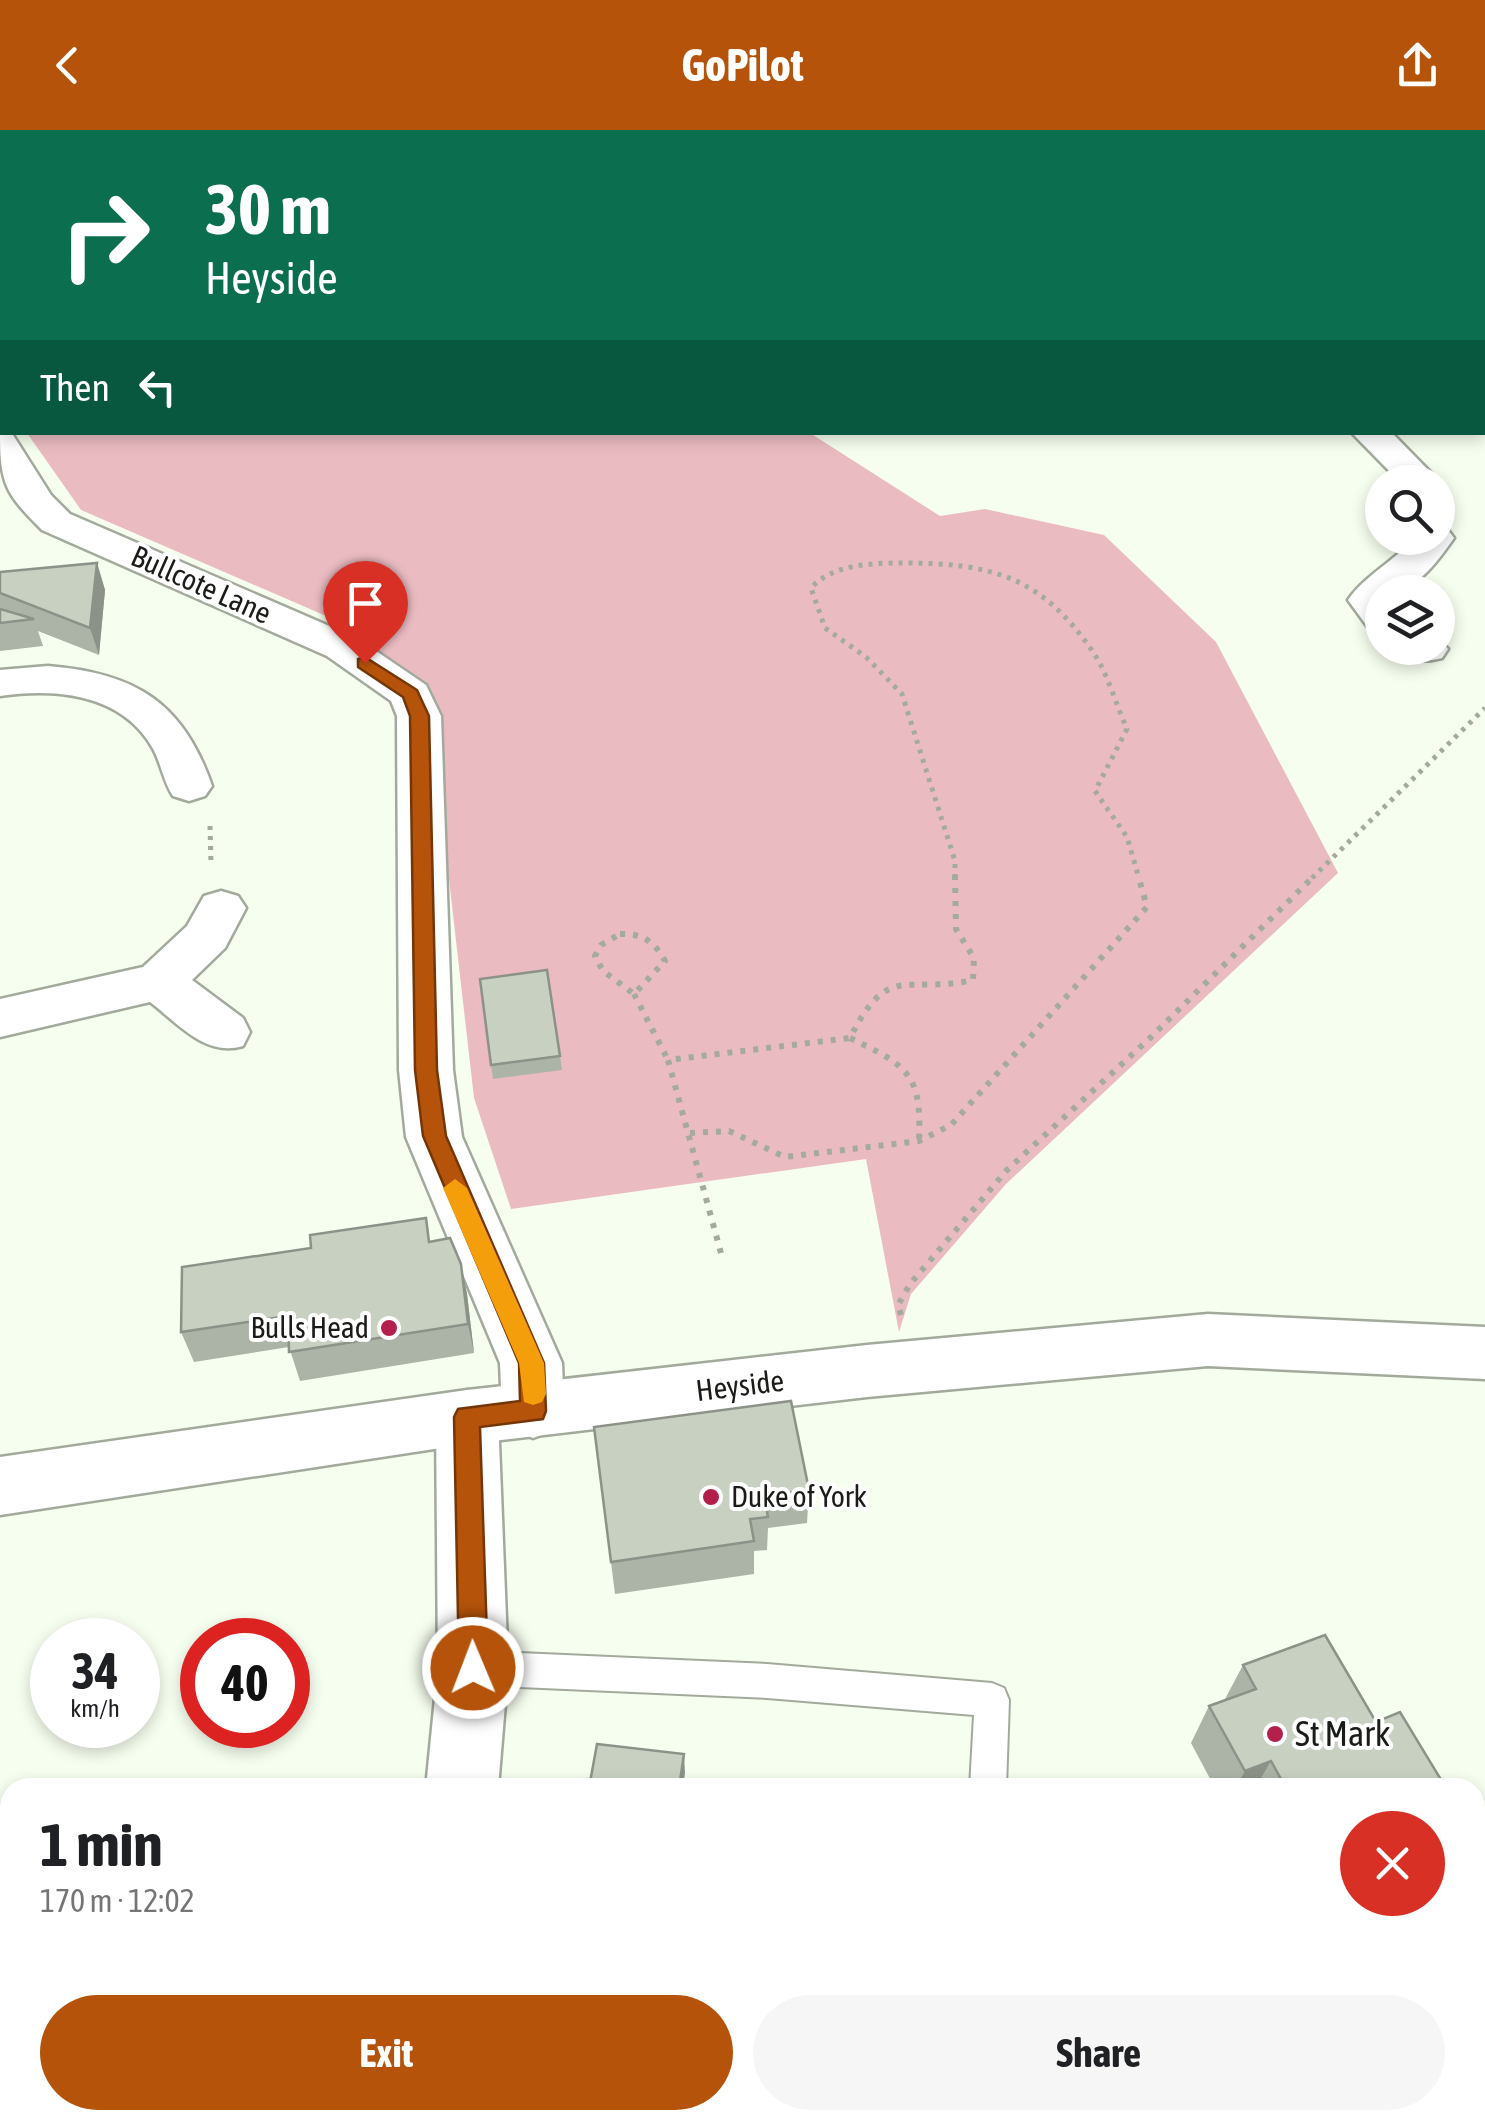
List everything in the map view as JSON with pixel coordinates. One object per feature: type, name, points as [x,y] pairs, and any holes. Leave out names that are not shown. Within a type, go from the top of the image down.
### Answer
[{"type":"street","points":[[1372,435],[1404,465]]},
{"type":"street","name":"Bullcote Lane","points":[[0,443],[36,502],[56,522],[342,647],[411,694],[420,716],[426,1070],[434,1136],[531,1363],[534,1411]]},
{"type":"street","points":[[1399,575],[1420,555]]},
{"type":"street","points":[[0,684],[57,678],[102,688],[143,708],[172,742],[189,786]]},
{"type":"street","points":[[0,1018],[18,1010],[159,982],[208,936],[221,908]]},
{"type":"street","points":[[159,982],[224,1032]]},
{"type":"street","name":"Heyside","points":[[0,1486],[467,1417],[915,1366],[1208,1340],[1485,1353]]},
{"type":"street","points":[[463,1778],[473,1668],[467,1417]]},
{"type":"lane","points":[[473,1668],[767,1681],[992,1700],[988,1778]]},
{"type":"path","points":[[690,1133],[728,1131],[784,1157],[918,1141],[951,1125],[1147,907],[1127,837],[1095,791],[1127,729],[1094,653],[1039,592],[994,570],[955,564],[878,563],[825,573],[810,588],[825,628],[866,658],[902,694],[955,861],[956,929],[974,958],[973,980],[950,986],[882,990],[871,1001],[850,1038]]},
{"type":"path","points":[[915,1366],[898,1305],[910,1284],[1007,1170],[1150,1038],[1485,708]]},
{"type":"path","points":[[189,786],[209,820],[212,881],[221,908]]},
{"type":"path","points":[[634,994],[665,961],[661,949],[632,932],[613,935],[600,944],[595,956],[603,971],[634,994],[668,1060],[721,1254]]},
{"type":"path","points":[[668,1060],[850,1038],[888,1056],[910,1078],[920,1098],[918,1141]]},
{"type":"shaded area","points":[[28,435],[813,435],[940,516],[985,509],[1104,535],[1216,642],[1338,873],[1006,1184],[911,1294],[899,1332],[866,1159],[511,1209],[474,1098],[427,687],[340,622],[81,510]]},
{"type":"building","points":[[97,563],[90,628],[0,593],[0,572]]},
{"type":"building","points":[[0,609],[34,619],[0,623]]},
{"type":"building","points":[[547,970],[560,1056],[491,1065],[480,979]]},
{"type":"building","points":[[426,1218],[429,1242],[450,1238],[461,1264],[468,1324],[289,1352],[288,1316],[181,1332],[182,1267],[311,1248],[310,1235]]},
{"type":"building","points":[[791,1401],[809,1490],[764,1496],[768,1517],[750,1519],[754,1541],[611,1562],[594,1427]]},
{"type":"building","points":[[1325,1635],[1376,1722],[1400,1712],[1440,1778],[1280,1778],[1271,1761],[1245,1771],[1209,1706],[1256,1689],[1243,1665]]},
{"type":"building","points":[[597,1744],[684,1754],[680,1778],[591,1778]]},
{"type":"slow traffic","points":[[455,1188],[531,1363],[533,1394]]},
{"type":"place","name":"Bulls Head","points":[[389,1328]]},
{"type":"place","name":"Duke of York","points":[[711,1497]]},
{"type":"place","name":"St Mark","points":[[1275,1734]]},
{"type":"route","points":[[365,663],[411,694],[420,716],[426,1070],[434,1136],[531,1363],[534,1411],[467,1417],[473,1668]]}]
